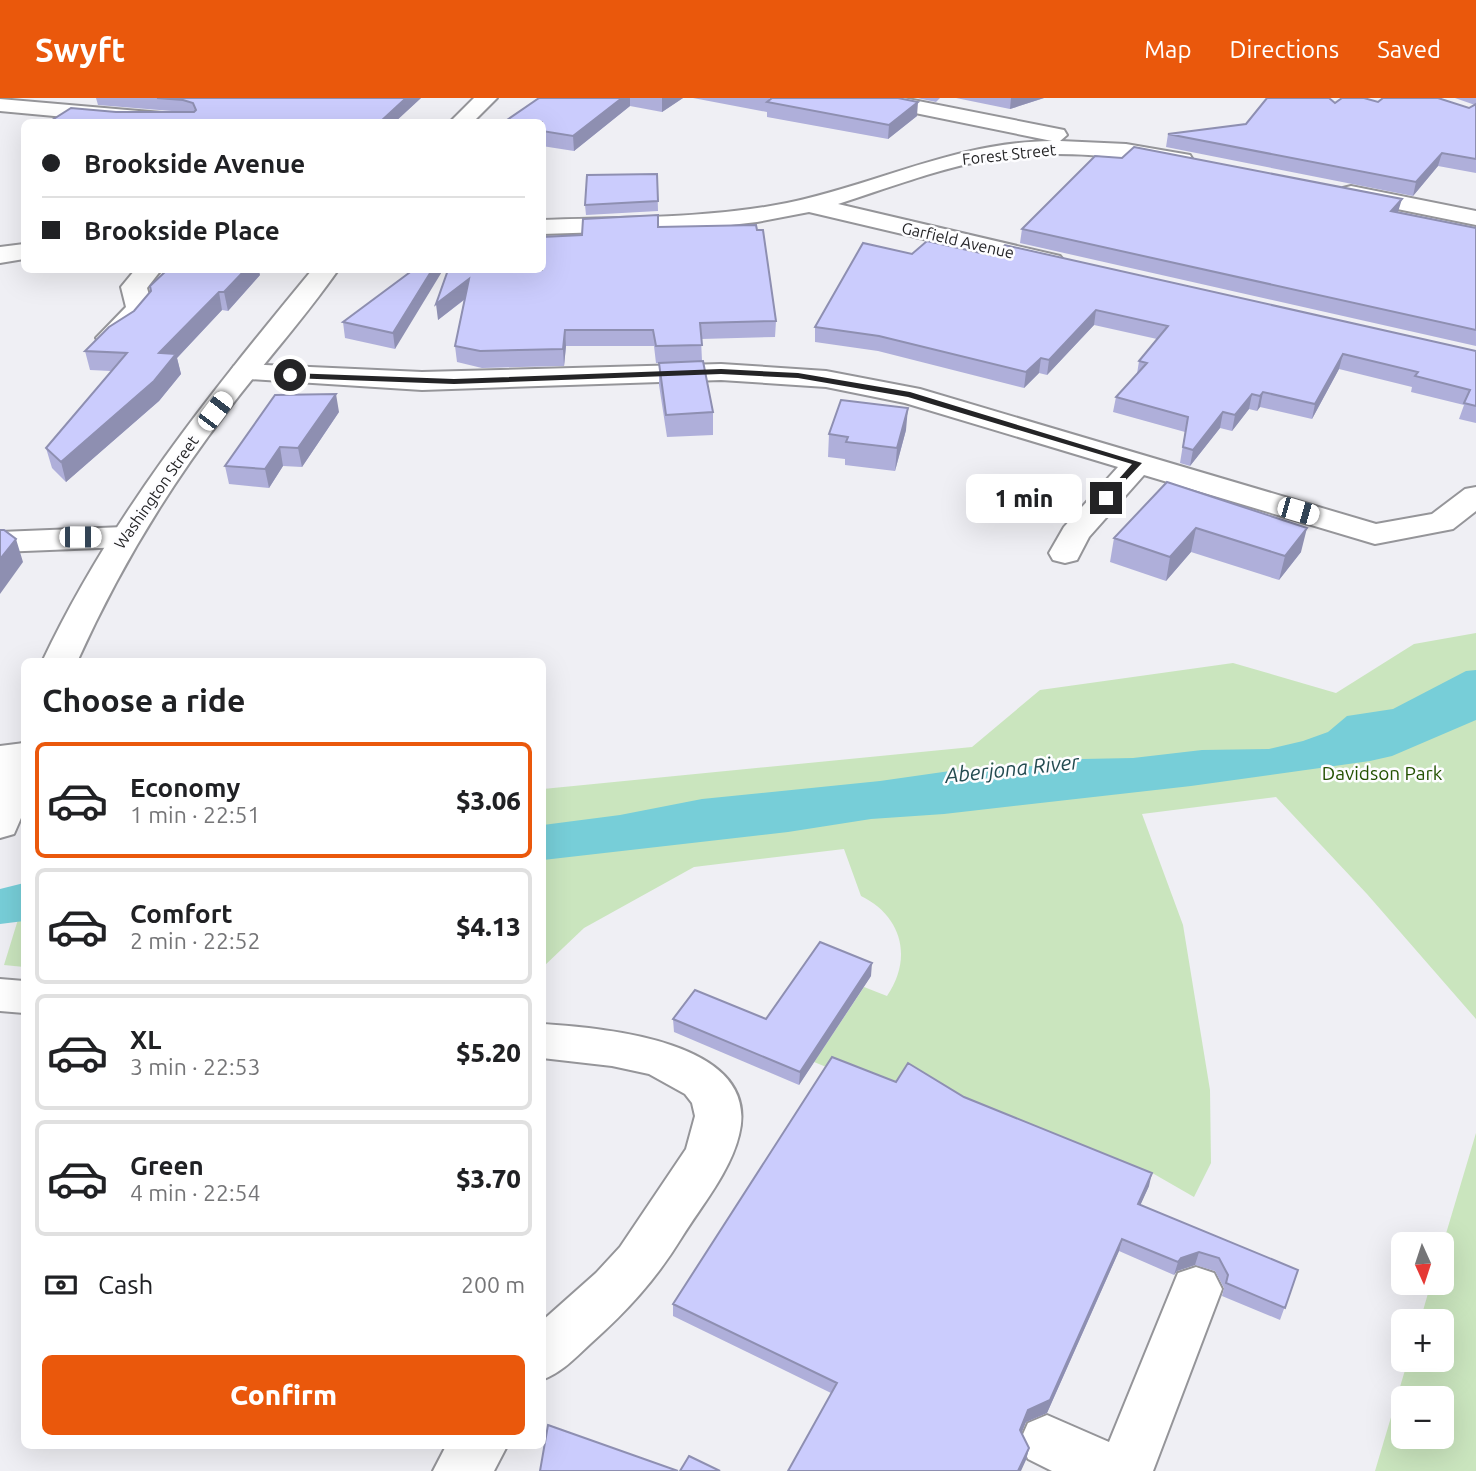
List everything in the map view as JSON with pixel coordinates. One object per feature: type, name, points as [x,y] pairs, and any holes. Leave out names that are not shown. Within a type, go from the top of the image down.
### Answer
[{"type":"street","points":[[464,119],[486,98]]},
{"type":"street","points":[[871,98],[1130,150]]},
{"type":"street","points":[[0,133],[2,105],[152,119]]},
{"type":"street","points":[[985,154],[1000,148],[1006,139],[1002,129],[988,121]]},
{"type":"street","name":"Forest Street","points":[[546,227],[718,219],[810,205],[935,165],[985,154],[1049,148],[1130,150],[1205,164]]},
{"type":"street","points":[[1335,190],[1476,218]]},
{"type":"street","name":"Garfield Avenue","points":[[810,205],[1077,267]]},
{"type":"street","points":[[0,255],[21,252]]},
{"type":"street","points":[[110,338],[140,308],[134,287],[146,273]]},
{"type":"street","name":"Washington Street","points":[[61,658],[86,601],[156,489],[323,273]]},
{"type":"street","points":[[244,372],[444,381],[721,372],[798,375],[910,395],[1376,534],[1442,522],[1476,496]]},
{"type":"street","points":[[1065,553],[1075,534],[1138,463]]},
{"type":"street","points":[[7,538],[124,537]]},
{"type":"street","points":[[0,758],[21,755]]},
{"type":"street","points":[[0,825],[21,764]]},
{"type":"street","points":[[0,995],[21,997]]},
{"type":"street","points":[[546,1352],[632,1269],[707,1159],[718,1128],[716,1108],[711,1097],[698,1081],[680,1067],[565,1043]]},
{"type":"street","points":[[1125,1471],[1196,1289]]},
{"type":"street","points":[[1046,1441],[1111,1471]]},
{"type":"street","points":[[461,1471],[477,1449]]},
{"type":"green space","name":"Davidson Park","points":[[1476,633],[1476,1019],[1367,894],[1276,797],[1142,814],[1183,925],[1210,1090],[1211,1163],[1194,1197],[1154,1174],[1127,1163],[895,1095],[814,1062],[864,987],[887,996],[900,967],[899,939],[894,926],[875,904],[861,896],[844,849],[694,867],[584,928],[546,964],[546,789],[972,747],[1040,690],[1233,663],[1336,693],[1414,644]]},
{"type":"green space","points":[[21,910],[21,967],[4,965]]},
{"type":"green space","points":[[1476,1133],[1476,1471],[1375,1471],[1391,1417],[1391,1449],[1454,1449],[1454,1386],[1400,1386],[1404,1372],[1454,1372],[1454,1309],[1423,1309],[1428,1295],[1454,1295],[1454,1232],[1446,1232]]},
{"type":"water","name":"Aberjona River","points":[[1476,670],[1476,720],[1392,756],[1370,761],[1191,786],[944,814],[871,819],[788,832],[546,860],[546,825],[620,815],[702,799],[880,781],[957,770],[1011,769],[1082,759],[1133,758],[1202,750],[1269,749],[1328,732],[1347,716],[1393,709],[1466,671]]},
{"type":"water","points":[[21,884],[21,921],[0,924],[0,889]]},
{"type":"building","points":[[157,98],[406,98],[383,119],[54,119],[71,108],[116,112],[196,110],[193,103]]},
{"type":"building","points":[[539,98],[622,98],[573,136],[546,132],[546,119],[508,119]]},
{"type":"building","points":[[772,98],[898,98],[918,102],[889,125],[767,102]]},
{"type":"building","points":[[1267,98],[1329,98],[1335,103],[1342,98],[1364,98],[1378,102],[1383,98],[1438,98],[1469,108],[1476,104],[1476,159],[1442,153],[1416,182],[1168,134],[1246,124]]},
{"type":"building","points":[[1134,147],[1402,199],[1391,211],[1476,228],[1476,330],[1022,229],[1095,156],[1122,158]]},
{"type":"building","points":[[657,174],[658,201],[585,205],[587,175]]},
{"type":"building","points":[[658,215],[658,227],[756,225],[757,230],[763,230],[776,321],[700,323],[702,345],[656,346],[653,330],[565,330],[563,349],[480,351],[455,346],[469,279],[436,304],[447,273],[546,273],[546,237],[582,235],[583,219]]},
{"type":"building","points":[[927,241],[994,256],[1005,245],[1476,351],[1476,406],[1464,403],[1470,390],[1415,376],[1418,372],[1343,354],[1315,404],[1263,392],[1260,396],[1252,394],[1235,415],[1223,412],[1193,450],[1183,447],[1188,417],[1116,397],[1147,363],[1139,361],[1168,326],[1096,310],[1049,360],[1041,358],[1026,372],[879,336],[815,327],[863,243],[912,254]]},
{"type":"building","points":[[164,273],[242,273],[224,292],[219,292],[159,353],[176,354],[154,381],[61,462],[46,448],[127,353],[85,351],[109,327],[134,311],[151,291],[150,286]]},
{"type":"building","points":[[409,273],[430,273],[393,333],[343,322]]},
{"type":"building","points":[[703,361],[713,412],[666,415],[659,363]]},
{"type":"building","points":[[336,394],[298,448],[280,447],[265,469],[225,466],[275,395]]},
{"type":"building","points":[[841,400],[908,408],[897,448],[846,442],[848,437],[829,434]]},
{"type":"building","points":[[1167,482],[1307,528],[1285,556],[1196,528],[1170,557],[1114,538]]},
{"type":"building","points":[[0,530],[16,539],[0,559]]},
{"type":"building","points":[[820,942],[872,963],[800,1072],[673,1019],[695,990],[766,1019]]},
{"type":"building","points":[[832,1057],[896,1082],[908,1063],[964,1097],[1152,1173],[1138,1204],[1298,1270],[1285,1308],[1226,1283],[1228,1275],[1219,1258],[1199,1252],[1181,1258],[1178,1262],[1122,1239],[1050,1400],[1028,1410],[1020,1430],[1029,1448],[1018,1471],[788,1471],[837,1383],[673,1304]]},
{"type":"building","points":[[548,1425],[678,1471],[540,1471],[546,1449]]},
{"type":"building","points":[[689,1456],[720,1471],[680,1471]]},
{"type":"route","points":[[290,375],[454,381],[747,372],[843,381],[885,388],[948,405],[1138,463],[1106,498]]}]
